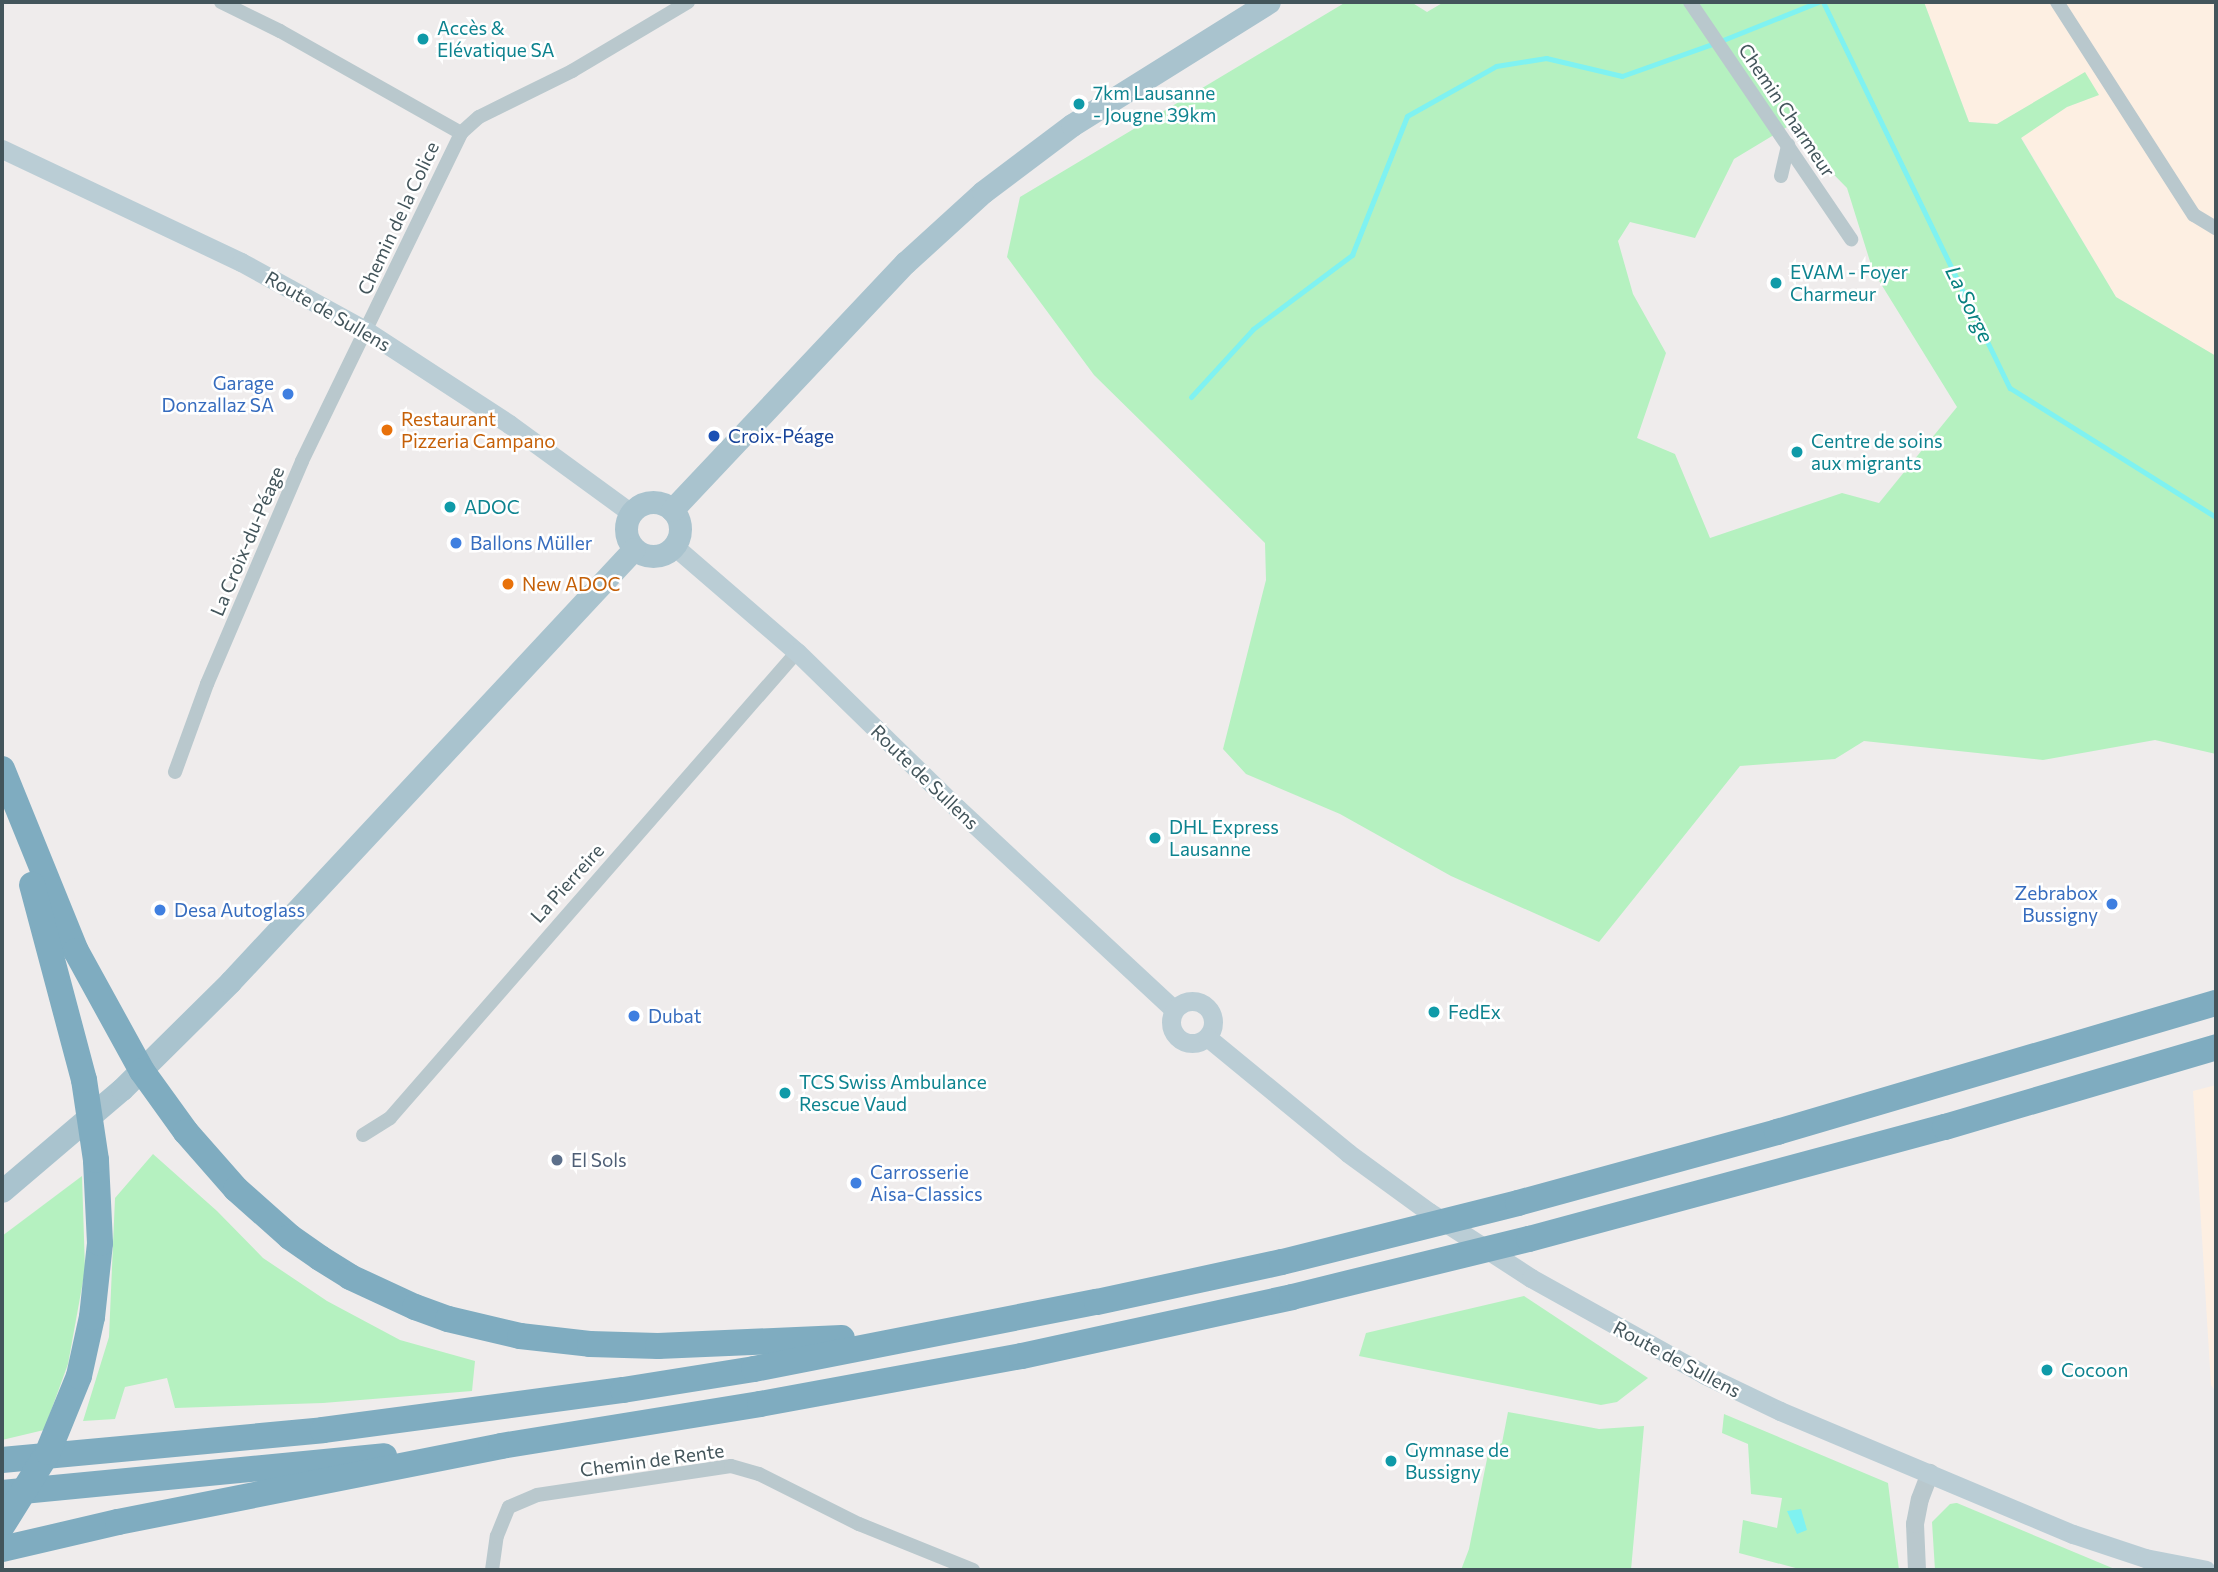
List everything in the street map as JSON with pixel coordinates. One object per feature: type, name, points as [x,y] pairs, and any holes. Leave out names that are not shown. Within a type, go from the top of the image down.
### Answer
[{"type":"highway","points":[[2,769],[66,929],[124,1041],[162,1101],[211,1163],[290,1237],[350,1277],[448,1319],[520,1336],[624,1346],[934,1333]]},
{"type":"highway","points":[[2,776],[84,1080],[96,1160],[100,1243],[96,1293],[86,1346],[66,1413],[34,1478],[2,1526]]},
{"type":"highway","points":[[2,1460],[224,1440],[505,1407],[754,1369],[1192,1282],[1485,1212],[1777,1132],[2216,1003]]},
{"type":"highway","points":[[2,1549],[118,1521],[501,1446],[943,1371],[1292,1297],[1528,1239],[1854,1151],[2216,1047]]},
{"type":"highway","points":[[2,1493],[501,1446]]},
{"type":"main road","points":[[672,510],[905,263],[983,192],[1072,125],[1269,2]]},
{"type":"main road","name":"Route de Sullens","points":[[2,149],[241,262],[365,330],[509,424],[631,513]]},
{"type":"main road","points":[[646,503],[664,505],[672,510],[680,528],[674,546],[654,556],[634,549],[626,535],[631,513],[646,503]]},
{"type":"main road","name":"Route de Sullens","points":[[674,546],[797,652],[957,808],[1174,1010]]},
{"type":"main road","points":[[2,1191],[122,1089],[221,992],[634,549]]},
{"type":"main road","points":[[1193,1000],[1206,1006],[1213,1025],[1207,1037],[1195,1044],[1177,1038],[1170,1021],[1174,1010],[1193,1000]]},
{"type":"main road","name":"Route de Sullens","points":[[1207,1037],[1398,1191],[1531,1278],[1730,1388],[2097,1542],[2145,1558],[2206,1570]]},
{"type":"street","points":[[221,2],[280,31],[461,133]]},
{"type":"street","name":"Chemin de la Colice","points":[[365,330],[461,133],[479,117],[572,71],[688,2]]},
{"type":"street","name":"Chemin Charmeur","points":[[1690,2],[1851,239]]},
{"type":"street","points":[[2057,2],[2194,215],[2216,228]]},
{"type":"street","points":[[1781,176],[1788,145]]},
{"type":"street","name":"La Croix-du-Péage","points":[[175,772],[207,684],[297,473],[365,330]]},
{"type":"street","name":"La Pierreire","points":[[363,1135],[390,1118],[797,652]]},
{"type":"street","name":"Chemin de Rente","points":[[492,1570],[497,1536],[509,1507],[537,1496],[731,1466],[760,1474],[859,1524],[973,1570]]},
{"type":"street","points":[[1917,1570],[1914,1524],[1930,1473]]},
{"type":"shaded area","points":[[1924,2],[2216,2],[2216,356],[2116,297],[2021,137],[2067,107],[2098,95],[2085,73],[1997,124],[1969,122]]},
{"type":"shaded area","points":[[2216,1085],[2216,1392],[2211,1385],[2193,1091]]},
{"type":"green space","points":[[1346,2],[1411,2],[1427,12],[1444,2],[1924,2],[1969,122],[1997,124],[2085,72],[2099,95],[2067,107],[2021,138],[2116,297],[2216,356],[2216,754],[2155,740],[2043,760],[1864,741],[1835,759],[1740,766],[1599,942],[1451,876],[1340,814],[1246,774],[1223,749],[1266,580],[1265,543],[1094,375],[1007,257],[1020,197]],"holes":[[[1787,127],[1847,188],[1873,271],[1957,407],[1879,503],[1842,493],[1710,538],[1675,454],[1637,438],[1666,353],[1633,294],[1618,241],[1630,222],[1695,238],[1734,159]]]},
{"type":"green space","points":[[153,1154],[217,1211],[263,1258],[327,1301],[400,1340],[475,1361],[472,1391],[323,1403],[175,1408],[167,1378],[125,1387],[115,1419],[83,1421],[109,1337],[115,1198]]},
{"type":"green space","points":[[82,1176],[85,1270],[68,1364],[44,1430],[2,1440],[2,1236]]},
{"type":"green space","points":[[1524,1296],[1648,1378],[1617,1402],[1601,1405],[1359,1356],[1366,1333]]},
{"type":"green space","points":[[1508,1412],[1599,1429],[1644,1426],[1631,1570],[1461,1570],[1469,1549],[1489,1449],[1502,1443]]},
{"type":"green space","points":[[1724,1414],[1888,1483],[1899,1570],[1803,1570],[1739,1553],[1743,1520],[1777,1528],[1782,1498],[1751,1494],[1748,1444],[1722,1433]]},
{"type":"green space","points":[[1956,1503],[2117,1570],[1935,1570],[1932,1522],[1950,1504]]},
{"type":"water","points":[[1801,1509],[1807,1530],[1797,1534],[1787,1511]]},
{"type":"waterway","points":[[1191,397],[1253,329],[1352,255],[1407,116],[1496,66],[1546,58],[1622,76],[1718,42],[1818,2]]},
{"type":"waterway","name":"La Sorge","points":[[1823,2],[2010,388],[2216,517]]},
{"type":"place","name":"Accès & Elévatique SA","points":[[423,39]]},
{"type":"place","name":"7km Lausanne - Jougne 39km","points":[[1079,104]]},
{"type":"place","name":"EVAM - Foyer Charmeur","points":[[1776,283]]},
{"type":"place","name":"Garage Donzallaz SA","points":[[288,394]]},
{"type":"place","name":"Restaurant Pizzeria Campano","points":[[387,430]]},
{"type":"place","name":"Croix-Péage","points":[[714,436]]},
{"type":"place","name":"Centre de soins aux migrants","points":[[1797,452]]},
{"type":"place","name":"ADOC","points":[[450,507]]},
{"type":"place","name":"Ballons Müller","points":[[456,543]]},
{"type":"place","name":"New ADOC","points":[[508,584]]},
{"type":"place","name":"DHL Express Lausanne","points":[[1155,838]]},
{"type":"place","name":"Zebrabox Bussigny","points":[[2112,904]]},
{"type":"place","name":"Desa Autoglass","points":[[160,910]]},
{"type":"place","name":"FedEx","points":[[1434,1012]]},
{"type":"place","name":"Dubat","points":[[634,1016]]},
{"type":"place","name":"TCS Swiss Ambulance Rescue Vaud","points":[[785,1093]]},
{"type":"place","name":"El Sols","points":[[557,1160]]},
{"type":"place","name":"Carrosserie Aisa-Classics","points":[[856,1183]]},
{"type":"place","name":"Cocoon","points":[[2047,1370]]},
{"type":"place","name":"Gymnase de Bussigny","points":[[1391,1461]]}]
